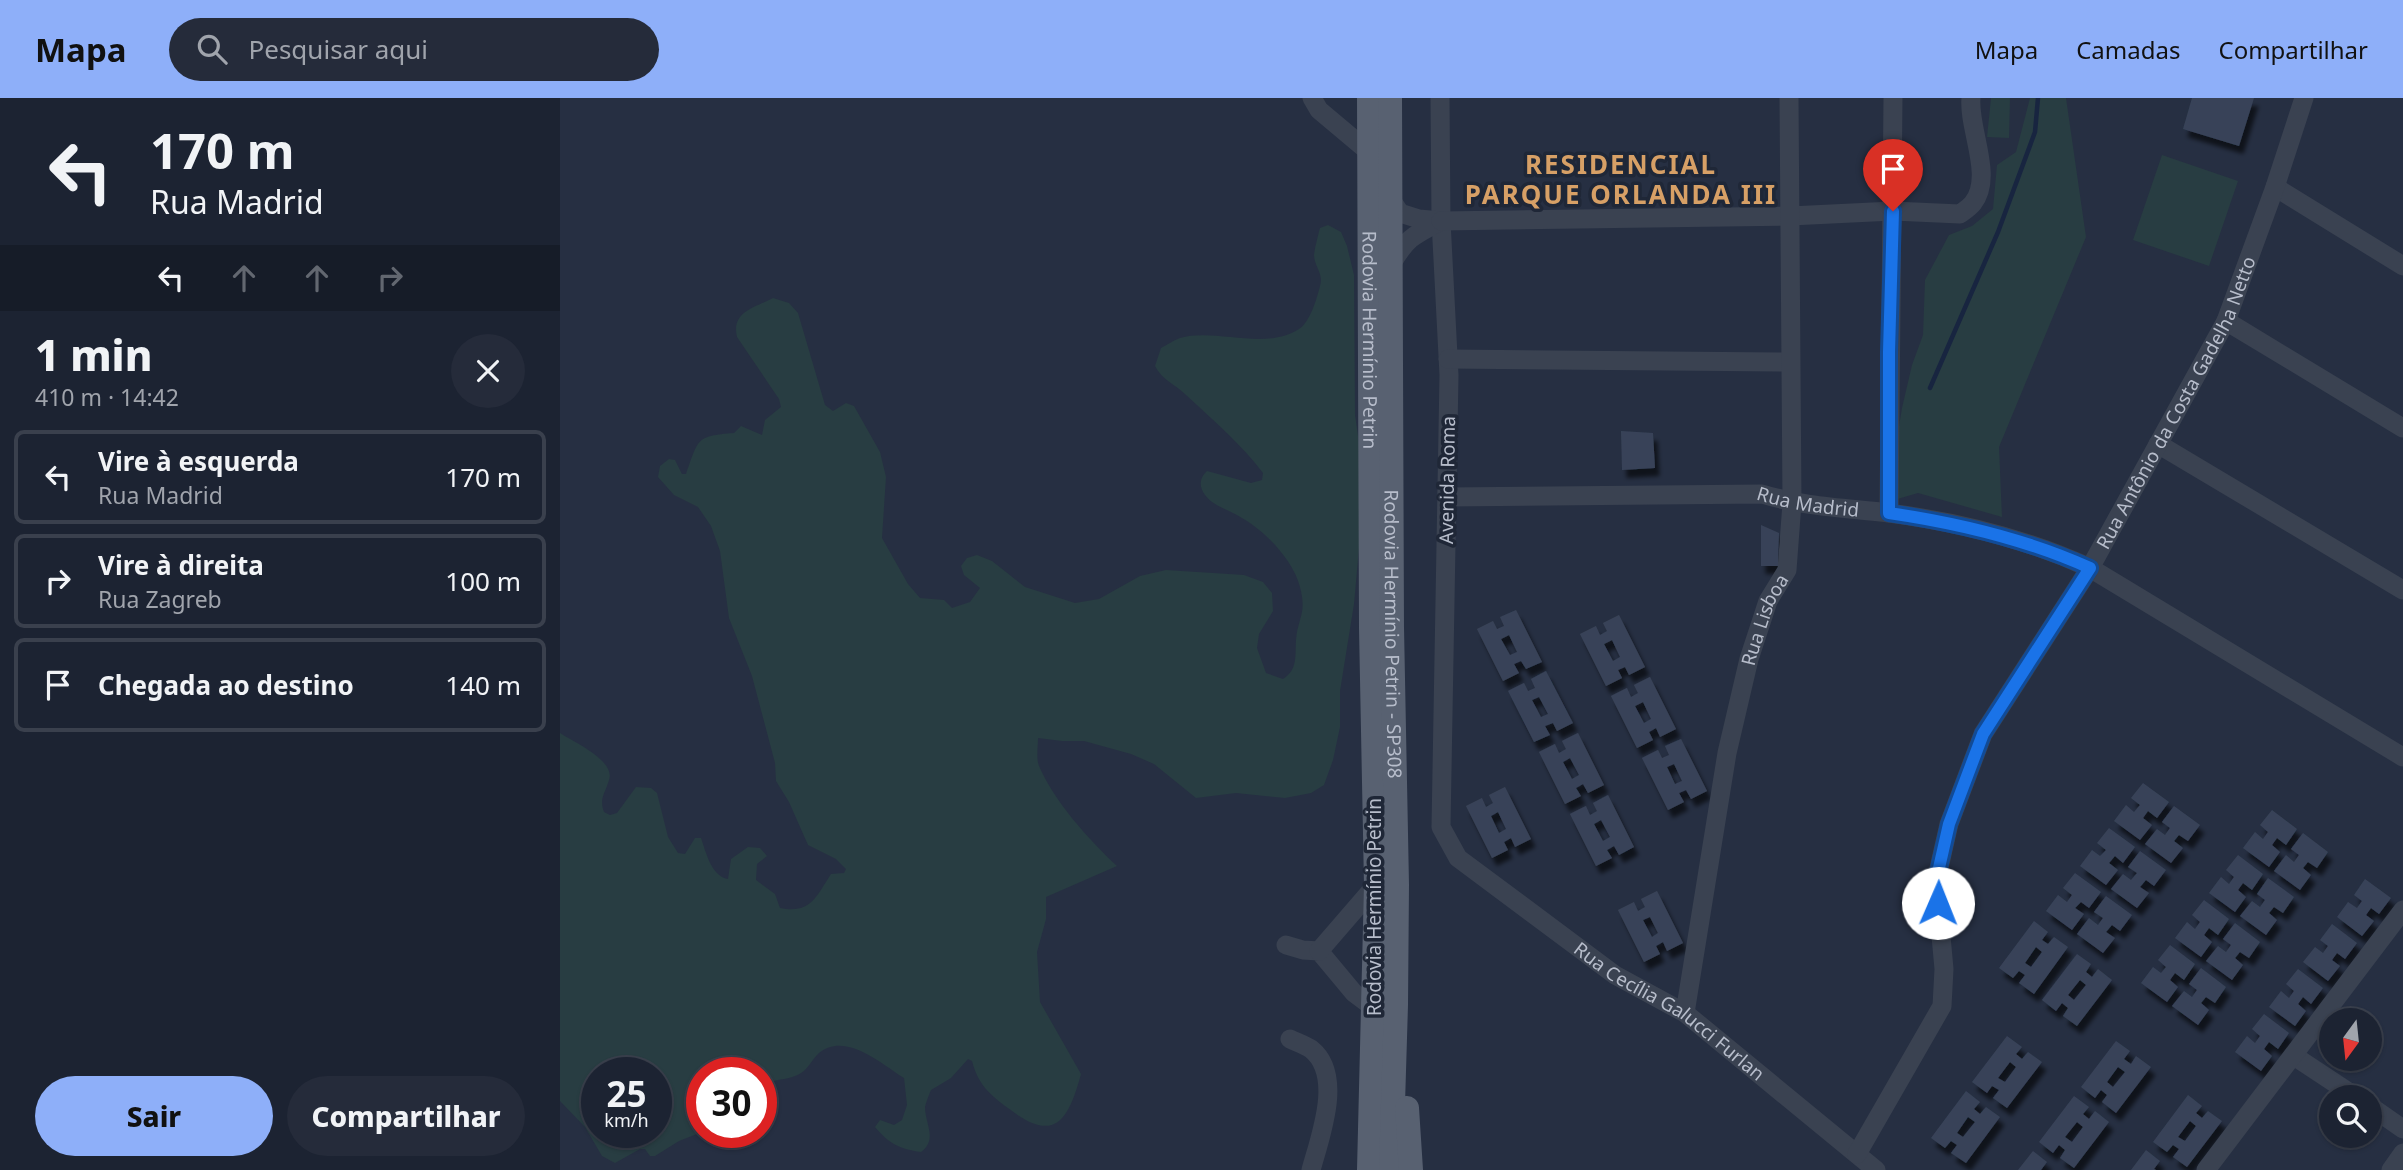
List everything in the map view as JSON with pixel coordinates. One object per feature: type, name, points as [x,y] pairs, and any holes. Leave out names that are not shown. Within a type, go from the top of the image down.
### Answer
[{"type":"main road","name":"Rodovia Hermínio Petrin","points":[[1369,98],[1371,614],[1381,1012],[1369,1170]]},
{"type":"main road","name":"Rodovia Hermínio Petrin - SP308","points":[[1390,98],[1391,265],[1381,1012],[1391,1170]]},
{"type":"main road","points":[[1356,1170],[1367,1060],[1381,1012]]},
{"type":"main road","points":[[1381,1012],[1411,1170]]},
{"type":"street","points":[[1312,98],[1319,110],[1369,152]]},
{"type":"street","name":"Avenida Roma","points":[[1440,98],[1441,221],[1448,359],[1441,827],[1458,858]]},
{"type":"street","name":"Rua Lisboa","points":[[1685,1013],[1727,753],[1749,659],[1768,601],[1787,570],[1792,503],[1789,98]]},
{"type":"street","points":[[1889,513],[1893,98]]},
{"type":"street","points":[[1390,198],[1400,213],[1419,219],[1441,221],[1790,216],[1893,211],[1960,214],[1974,202],[1982,182],[1969,113],[1971,98]]},
{"type":"street","name":"Rua Antônio da Costa Gadelha Netto","points":[[1857,1154],[1942,1006],[1944,969],[1936,881],[1949,824],[1983,734],[2090,568],[2209,349],[2227,321],[2304,98]]},
{"type":"street","points":[[2275,187],[2402,263]]},
{"type":"street","points":[[1391,265],[1402,245],[1414,234],[1441,221]]},
{"type":"street","points":[[2227,321],[2403,428]]},
{"type":"street","points":[[1448,359],[1790,362]]},
{"type":"street","points":[[2158,444],[2403,590]]},
{"type":"street","name":"Rua Madrid","points":[[1447,497],[1762,494],[1792,503],[1941,521],[2051,550],[2090,568],[2403,757]]},
{"type":"street","name":"Rua Cecília Galucci Furlan","points":[[1458,858],[1615,975],[1685,1013],[1876,1170]]},
{"type":"street","points":[[1319,951],[1376,885]]},
{"type":"street","points":[[2206,1170],[2403,910]]},
{"type":"street","points":[[1286,945],[1319,951],[1354,993],[1381,1012]]},
{"type":"street","points":[[1290,1040],[1311,1049],[1324,1066],[1326,1077],[1329,1100],[1311,1170]]},
{"type":"street","points":[[2294,1056],[2338,1085]]},
{"type":"street","points":[[2382,1114],[2403,1129]]},
{"type":"street","points":[[2391,1170],[2403,1153]]},
{"type":"green space","points":[[1991,98],[2010,98],[2009,138],[1987,137]]},
{"type":"green space","points":[[2030,98],[2066,98],[2086,237],[1999,447],[2002,517],[1918,493],[1894,500],[1892,468],[1912,365],[1923,335],[1925,280],[1949,235],[1972,226],[1993,209],[1997,165],[2016,152]]},
{"type":"green space","points":[[2162,155],[2238,181],[2209,266],[2133,240]]},
{"type":"green space","points":[[1328,225],[1341,232],[1354,275],[1355,415],[1361,456],[1362,515],[1354,604],[1340,691],[1340,727],[1333,760],[1324,785],[1311,793],[1285,798],[1236,793],[1196,798],[1154,764],[1131,754],[1084,741],[1038,738],[1038,763],[1054,793],[1084,832],[1117,866],[1046,897],[1046,919],[1037,952],[1040,1002],[1081,1074],[1071,1105],[1064,1115],[1048,1126],[1037,1125],[1024,1119],[985,1088],[972,1061],[968,1059],[951,1078],[931,1090],[925,1107],[930,1137],[926,1147],[921,1152],[907,1149],[890,1142],[875,1127],[880,1120],[894,1125],[902,1120],[907,1105],[904,1078],[863,1052],[840,1046],[829,1047],[819,1053],[798,1075],[777,1080],[777,1057],[686,1057],[686,1138],[672,1145],[672,1057],[581,1057],[581,1123],[560,1101],[560,733],[592,753],[606,766],[609,780],[602,799],[604,812],[610,815],[617,813],[636,787],[651,788],[657,793],[668,837],[678,853],[685,854],[695,838],[701,838],[713,868],[728,879],[731,859],[748,847],[760,848],[767,856],[757,864],[756,880],[775,894],[780,908],[806,906],[831,874],[844,873],[846,869],[836,859],[808,845],[789,802],[776,781],[775,763],[752,676],[729,618],[720,551],[711,526],[698,507],[674,495],[658,477],[660,466],[669,459],[675,460],[682,474],[686,474],[697,446],[705,438],[734,433],[741,426],[762,435],[765,420],[781,407],[779,399],[737,337],[737,322],[741,316],[773,298],[789,303],[798,313],[825,405],[833,411],[846,403],[854,406],[880,452],[886,477],[882,538],[908,584],[920,598],[944,600],[952,608],[970,602],[980,588],[964,575],[961,566],[967,558],[977,555],[992,561],[1025,587],[1075,603],[1099,599],[1140,576],[1166,570],[1244,575],[1263,582],[1272,593],[1273,611],[1259,634],[1257,648],[1266,673],[1283,679],[1293,667],[1302,610],[1302,596],[1296,577],[1285,557],[1269,539],[1237,515],[1213,503],[1201,486],[1202,477],[1207,471],[1251,483],[1262,480],[1263,473],[1226,432],[1155,366],[1161,348],[1180,338],[1209,335],[1271,338],[1299,329],[1310,315],[1320,286],[1321,278],[1314,255],[1320,228]]},
{"type":"green space","points":[[597,1148],[668,1148],[655,1156],[650,1156],[645,1149],[640,1149],[615,1163],[602,1156]]},
{"type":"building","points":[[2192,98],[2254,98],[2239,146],[2183,129]]},
{"type":"building","points":[[1621,431],[1653,433],[1655,468],[1622,470]]},
{"type":"building","points":[[1761,525],[1779,533],[1778,566],[1761,566]]},
{"type":"building","points":[[1516,610],[1542,662],[1526,669],[1521,661],[1514,664],[1519,673],[1503,681],[1477,629],[1493,621],[1497,629],[1504,626],[1500,617]],"holes":[[[1509,635],[1517,652],[1510,655],[1501,639]]]},
{"type":"building","points":[[1619,615],[1645,667],[1629,675],[1625,667],[1618,670],[1622,678],[1606,686],[1580,634],[1596,626],[1600,635],[1607,631],[1603,623]],"holes":[[[1612,640],[1620,657],[1613,661],[1604,644]]]},
{"type":"building","points":[[1546,671],[1573,723],[1557,731],[1553,723],[1545,726],[1550,735],[1534,742],[1508,691],[1524,683],[1528,691],[1535,688],[1531,679]],"holes":[[[1539,697],[1548,714],[1541,717],[1532,700]]]},
{"type":"building","points":[[1650,677],[1676,729],[1660,737],[1656,728],[1649,732],[1653,740],[1637,748],[1611,696],[1627,688],[1631,697],[1638,693],[1634,685]],"holes":[[[1643,702],[1651,719],[1644,723],[1635,706]]]},
{"type":"building","points":[[1578,733],[1604,785],[1588,793],[1583,784],[1576,788],[1581,796],[1565,804],[1539,752],[1555,744],[1559,753],[1566,749],[1562,741]],"holes":[[[1570,758],[1579,775],[1572,779],[1563,762]]]},
{"type":"building","points":[[1681,739],[1707,791],[1691,799],[1686,790],[1679,793],[1684,802],[1668,810],[1642,758],[1658,750],[1662,758],[1669,755],[1665,746]],"holes":[[[1674,764],[1682,781],[1675,784],[1667,767]]]},
{"type":"building","points":[[2143,783],[2169,802],[2157,818],[2148,811],[2143,818],[2152,825],[2140,840],[2114,821],[2126,805],[2134,812],[2140,805],[2131,798]]},
{"type":"building","points":[[1505,787],[1531,839],[1515,847],[1511,838],[1504,842],[1508,850],[1492,858],[1466,806],[1482,798],[1486,807],[1493,803],[1489,795]],"holes":[[[1498,812],[1506,829],[1499,833],[1491,816]]]},
{"type":"building","points":[[1608,795],[1634,847],[1619,855],[1614,846],[1607,850],[1612,858],[1596,866],[1570,814],[1586,806],[1590,815],[1597,811],[1593,803]],"holes":[[[1601,820],[1610,837],[1603,841],[1594,824]]]},
{"type":"building","points":[[2174,806],[2200,825],[2188,841],[2179,835],[2174,841],[2183,848],[2171,863],[2145,844],[2157,829],[2165,835],[2170,828],[2162,822]]},
{"type":"building","points":[[2272,810],[2297,829],[2286,845],[2277,838],[2272,845],[2280,852],[2269,867],[2243,848],[2255,832],[2263,839],[2268,832],[2260,825]]},
{"type":"building","points":[[2109,828],[2135,847],[2123,863],[2115,856],[2109,863],[2118,870],[2106,885],[2080,866],[2092,850],[2100,856],[2106,850],[2097,843]]},
{"type":"building","points":[[2303,833],[2328,852],[2317,868],[2308,862],[2303,868],[2311,875],[2300,890],[2274,871],[2286,855],[2294,862],[2299,855],[2291,849]]},
{"type":"building","points":[[2140,851],[2166,870],[2154,886],[2146,880],[2140,887],[2149,893],[2137,908],[2111,889],[2123,874],[2131,880],[2137,873],[2128,867]]},
{"type":"building","points":[[2238,855],[2263,874],[2252,890],[2243,883],[2238,890],[2246,897],[2235,912],[2209,893],[2221,877],[2229,884],[2234,877],[2226,870]]},
{"type":"building","points":[[2075,873],[2101,892],[2089,908],[2081,902],[2075,908],[2084,914],[2072,930],[2046,911],[2058,895],[2067,902],[2072,895],[2063,888]]},
{"type":"building","points":[[2268,878],[2294,897],[2283,913],[2274,907],[2269,913],[2277,920],[2266,935],[2240,916],[2252,901],[2260,907],[2265,900],[2257,894]]},
{"type":"building","points":[[2365,879],[2391,898],[2379,914],[2371,908],[2366,915],[2374,921],[2362,936],[2337,917],[2348,902],[2357,908],[2362,901],[2354,895]]},
{"type":"building","points":[[1657,891],[1683,943],[1667,951],[1663,942],[1656,946],[1660,954],[1644,962],[1618,910],[1634,902],[1638,911],[1645,907],[1641,899]],"holes":[[[1650,917],[1658,933],[1652,937],[1643,920]]]},
{"type":"building","points":[[2106,896],[2132,915],[2120,931],[2112,925],[2106,932],[2115,938],[2103,953],[2077,934],[2089,918],[2098,925],[2103,918],[2094,912]]},
{"type":"building","points":[[2204,900],[2229,919],[2218,935],[2209,928],[2204,935],[2212,942],[2201,957],[2175,938],[2187,922],[2195,929],[2200,922],[2192,915]]},
{"type":"building","points":[[2034,921],[2048,932],[2042,940],[2048,944],[2054,937],[2068,947],[2034,994],[2019,983],[2025,975],[2019,971],[2013,978],[1999,968]],"holes":[[[2036,947],[2042,952],[2031,967],[2025,963]]]},
{"type":"building","points":[[2235,923],[2260,942],[2249,958],[2240,952],[2235,958],[2243,965],[2232,980],[2206,961],[2218,946],[2226,952],[2231,945],[2223,939]]},
{"type":"building","points":[[2332,924],[2357,943],[2345,959],[2337,953],[2332,960],[2340,966],[2328,981],[2303,962],[2315,947],[2323,953],[2328,946],[2320,940]]},
{"type":"building","points":[[2170,945],[2195,964],[2184,980],[2175,973],[2170,980],[2178,987],[2167,1002],[2141,983],[2153,967],[2161,973],[2166,967],[2158,960]]},
{"type":"building","points":[[2077,954],[2091,964],[2086,972],[2092,977],[2098,969],[2112,980],[2077,1026],[2063,1016],[2068,1008],[2062,1003],[2056,1011],[2042,1000]],"holes":[[[2080,980],[2086,985],[2074,1000],[2068,995]]]},
{"type":"building","points":[[2201,968],[2226,987],[2215,1003],[2206,997],[2201,1003],[2209,1010],[2198,1025],[2172,1006],[2184,991],[2192,997],[2197,990],[2189,984]]},
{"type":"building","points":[[2298,969],[2323,988],[2311,1004],[2303,997],[2298,1004],[2306,1011],[2295,1026],[2269,1007],[2281,991],[2289,998],[2294,991],[2286,984]]},
{"type":"building","points":[[2264,1014],[2289,1033],[2278,1049],[2269,1042],[2264,1049],[2272,1056],[2261,1071],[2235,1052],[2247,1036],[2255,1043],[2260,1036],[2252,1029]]},
{"type":"building","points":[[2007,1036],[2022,1047],[2016,1054],[2022,1059],[2028,1052],[2042,1062],[2007,1108],[1993,1098],[1999,1090],[1992,1086],[1987,1093],[1972,1082]],"holes":[[[2010,1062],[2016,1067],[2005,1082],[1998,1078]]]},
{"type":"building","points":[[2116,1041],[2130,1051],[2124,1059],[2131,1064],[2136,1056],[2151,1067],[2116,1113],[2102,1102],[2107,1095],[2101,1090],[2095,1098],[2081,1087]],"holes":[[[2118,1067],[2125,1072],[2113,1087],[2107,1082]]]},
{"type":"building","points":[[1966,1091],[1980,1102],[1974,1109],[1980,1114],[1986,1107],[2000,1117],[1966,1163],[1951,1153],[1957,1145],[1951,1141],[1945,1148],[1931,1138]],"holes":[[[1968,1117],[1975,1122],[1963,1137],[1957,1133]]]},
{"type":"building","points":[[2188,1095],[2202,1106],[2196,1113],[2202,1118],[2208,1111],[2222,1121],[2187,1167],[2173,1157],[2179,1149],[2173,1145],[2167,1152],[2153,1142]],"holes":[[[2190,1121],[2196,1126],[2185,1141],[2178,1137]]]},
{"type":"building","points":[[2074,1096],[2089,1107],[2083,1114],[2089,1119],[2095,1111],[2109,1122],[2074,1168],[2060,1158],[2065,1150],[2059,1145],[2053,1153],[2039,1142]],"holes":[[[2077,1122],[2083,1127],[2072,1142],[2065,1137]]]},
{"type":"building","points":[[2146,1150],[2160,1161],[2154,1169],[2156,1170],[2131,1170]]},
{"type":"building","points":[[2033,1151],[2047,1162],[2041,1170],[2018,1170]]},
{"type":"waterway","points":[[1930,388],[1998,232],[2035,132],[2038,98]]},
{"type":"district","name":"RESIDENCIAL PARQUE ORLANDA III","points":[[1621,180]]},
{"type":"route","points":[[1893,211],[1889,352],[1889,513],[1941,521],[2051,550],[2090,568],[1983,734],[1949,824],[1936,881],[1938,903]]}]
